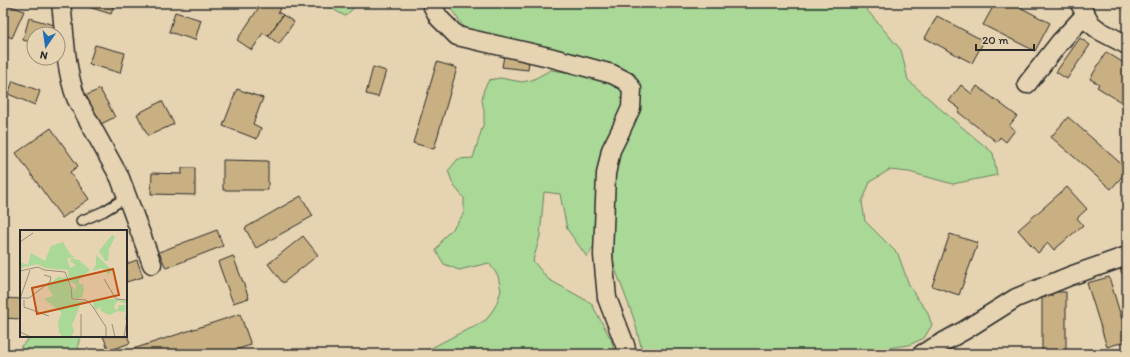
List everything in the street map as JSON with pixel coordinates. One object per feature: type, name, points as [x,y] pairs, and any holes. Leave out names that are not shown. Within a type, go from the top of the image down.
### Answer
[{"type":"street","points":[[62,3],[68,69],[76,98],[120,178],[152,264]]},
{"type":"street","points":[[431,3],[439,18],[457,36],[549,57],[612,74],[626,81],[632,89],[631,108],[622,130],[611,150],[606,174],[603,255],[607,298],[628,354]]},
{"type":"street","points":[[1027,84],[1060,42],[1083,8],[1091,24],[1100,31],[1127,45]]},
{"type":"street","points":[[922,354],[965,330],[1016,298],[1070,276],[1127,256]]},
{"type":"lane","points":[[81,221],[104,211],[127,197]]},
{"type":"shaded area","points":[[1107,3],[1127,3],[1127,14]]},
{"type":"green space","points":[[322,3],[359,3],[345,16]]},
{"type":"green space","points":[[447,3],[861,3],[901,50],[908,80],[993,153],[997,175],[953,184],[909,172],[889,170],[870,182],[862,202],[865,221],[898,254],[909,285],[927,311],[932,325],[924,338],[909,345],[864,354],[643,354],[634,319],[613,263],[613,184],[618,155],[639,108],[641,89],[635,74],[608,65],[467,32]]},
{"type":"green space","points":[[551,70],[606,78],[618,85],[624,93],[624,109],[599,174],[594,246],[587,257],[567,229],[560,194],[544,192],[540,236],[533,261],[548,279],[591,303],[611,339],[615,354],[420,354],[487,319],[496,305],[501,291],[498,276],[489,263],[459,270],[444,264],[436,251],[444,237],[455,226],[464,213],[464,198],[454,186],[448,171],[458,159],[473,158],[484,122],[482,100],[484,89],[489,80],[500,78],[522,82],[532,80]]},
{"type":"green space","points":[[31,337],[80,337],[78,345],[79,354],[21,354],[21,346]]},
{"type":"building","points":[[3,3],[24,11],[12,38],[3,34]]},
{"type":"building","points":[[76,3],[114,3],[111,14]]},
{"type":"building","points":[[262,3],[275,3],[281,7],[278,12],[283,15],[268,36],[263,33],[252,50],[237,40]]},
{"type":"building","points":[[995,3],[1012,3],[1050,23],[1035,51],[983,25]]},
{"type":"building","points":[[175,12],[201,20],[195,40],[169,32]]},
{"type":"building","points":[[283,15],[294,22],[279,44],[268,36]]},
{"type":"building","points":[[937,16],[984,41],[972,63],[925,38]]},
{"type":"building","points":[[29,18],[58,26],[27,26]]},
{"type":"building","points":[[26,29],[26,41],[23,40]]},
{"type":"building","points":[[1080,38],[1090,45],[1067,79],[1056,72]]},
{"type":"building","points":[[95,45],[125,53],[120,73],[89,64]]},
{"type":"building","points":[[1106,52],[1127,65],[1127,101],[1123,99],[1121,102],[1097,87],[1099,84],[1090,79]]},
{"type":"building","points":[[504,56],[529,59],[528,70],[502,67]]},
{"type":"building","points":[[437,62],[457,68],[434,149],[413,143]]},
{"type":"building","points":[[373,67],[386,71],[378,97],[366,94]]},
{"type":"building","points":[[13,81],[40,91],[35,105],[8,94]]},
{"type":"building","points":[[961,85],[972,94],[977,86],[1017,116],[1009,126],[1015,130],[1006,142],[1000,137],[997,142],[958,112],[960,109],[949,101]]},
{"type":"building","points":[[100,89],[115,117],[99,125],[85,96]]},
{"type":"building","points":[[237,89],[263,98],[253,124],[261,128],[257,139],[223,126]]},
{"type":"building","points":[[162,101],[174,124],[148,136],[137,114]]},
{"type":"building","points":[[1068,117],[1127,169],[1127,171],[1111,189],[1051,137]]},
{"type":"building","points":[[51,128],[78,166],[70,172],[89,199],[62,218],[16,153]]},
{"type":"building","points":[[223,160],[268,161],[268,190],[223,190]]},
{"type":"building","points":[[182,168],[195,168],[195,195],[151,194],[152,173],[182,174]]},
{"type":"building","points":[[1067,187],[1087,209],[1077,218],[1083,225],[1054,250],[1048,243],[1038,253],[1018,230]]},
{"type":"building","points":[[301,196],[313,216],[256,248],[245,228]]},
{"type":"building","points":[[1127,207],[1127,218],[1123,209]]},
{"type":"building","points":[[217,230],[223,246],[166,268],[159,252]]},
{"type":"building","points":[[950,234],[978,243],[959,295],[932,286]]},
{"type":"building","points":[[303,236],[318,255],[283,283],[268,264]]},
{"type":"building","points":[[233,256],[249,298],[233,303],[218,262]]},
{"type":"building","points":[[137,260],[143,277],[127,282],[127,264]]},
{"type":"building","points":[[1127,266],[1127,284],[1120,269]]},
{"type":"building","points":[[1109,277],[1127,336],[1127,341],[1107,347],[1087,283]]},
{"type":"building","points":[[1052,292],[1066,292],[1066,354],[1042,354],[1042,296],[1052,296]]},
{"type":"building","points":[[3,298],[20,299],[20,319],[3,318]]},
{"type":"building","points":[[240,314],[251,345],[222,354],[131,354],[130,350]]},
{"type":"building","points":[[127,335],[130,343],[109,351],[103,337],[127,337]]}]
